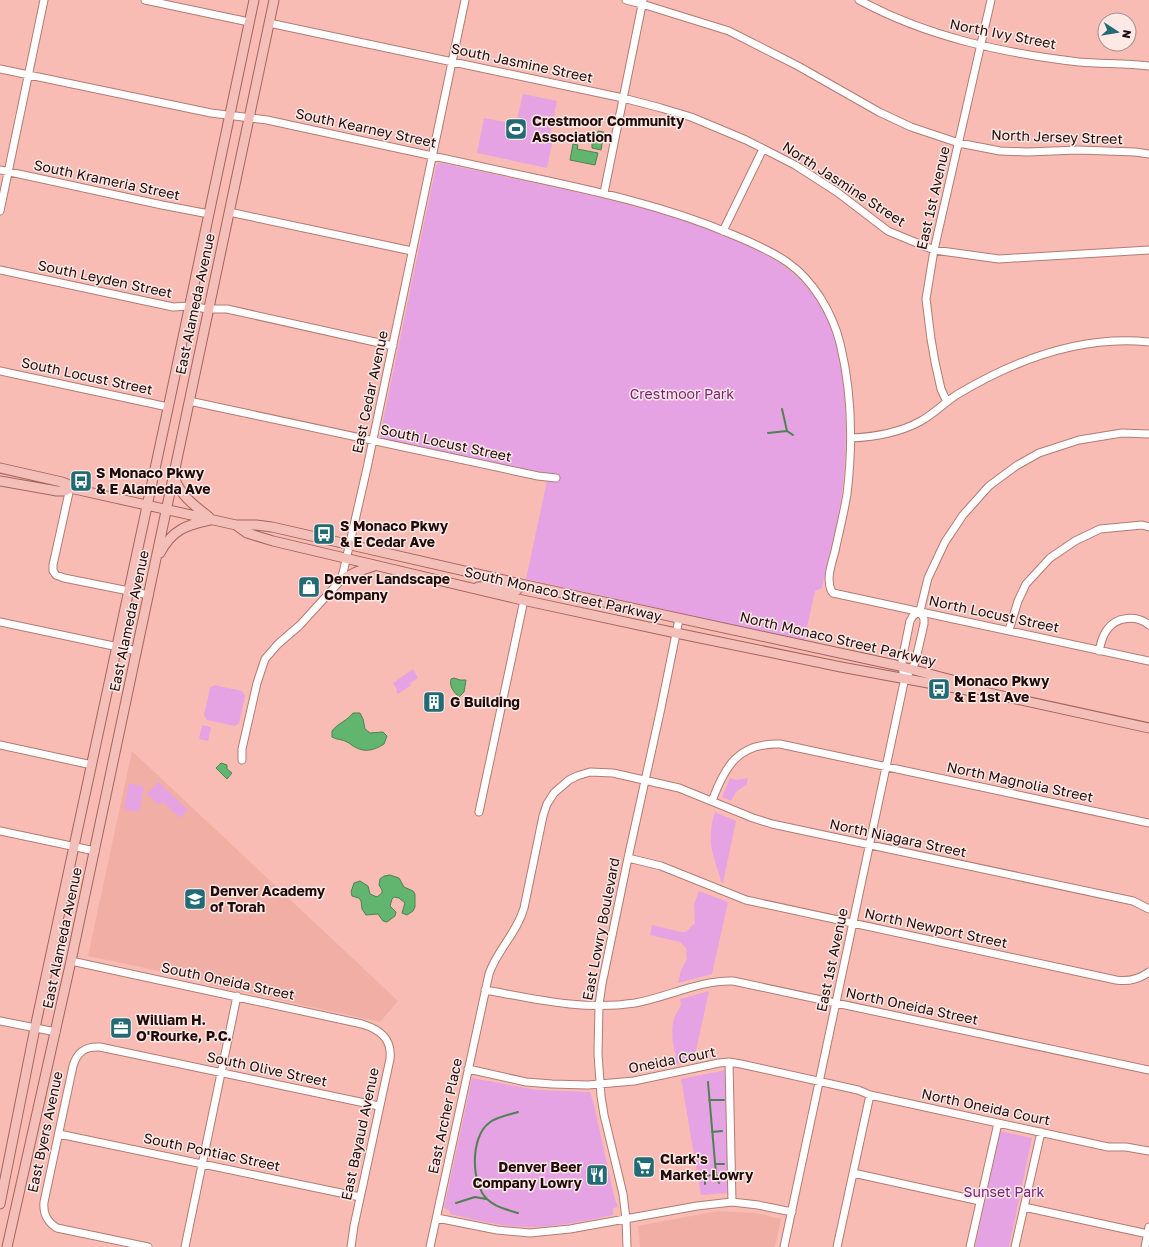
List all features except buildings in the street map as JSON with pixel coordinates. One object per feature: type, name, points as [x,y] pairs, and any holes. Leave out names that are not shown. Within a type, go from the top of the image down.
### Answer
[{"type":"main road","name":"East Alameda Avenue","points":[[1,1198],[254,0]]},
{"type":"main road","name":"East Alameda Avenue","points":[[7,1247],[56,1032],[274,0]]},
{"type":"main road","points":[[0,468],[62,482],[67,484],[70,488],[62,491],[52,491],[0,480]]},
{"type":"main road","points":[[174,475],[177,484],[185,496],[212,520]]},
{"type":"main road","name":"South Monaco Street Parkway","points":[[70,488],[236,525],[272,527],[679,619]]},
{"type":"main road","points":[[156,562],[165,544],[175,533],[192,524],[212,520]]},
{"type":"main road","name":"South Monaco Street Parkway","points":[[236,525],[247,533],[258,537],[347,559],[676,633]]},
{"type":"main road","points":[[341,580],[356,572],[376,566]]},
{"type":"main road","points":[[472,588],[490,586],[517,590],[521,584]]},
{"type":"main road","points":[[524,600],[537,594],[559,599],[581,598]]},
{"type":"main road","name":"North Monaco Street Parkway","points":[[679,619],[912,669],[956,681],[989,693]]},
{"type":"main road","name":"North Monaco Street Parkway","points":[[676,633],[905,679],[989,693],[1149,728]]},
{"type":"street","points":[[0,211],[44,0]]},
{"type":"street","points":[[146,0],[249,22]]},
{"type":"street","name":"East Cedar Avenue","points":[[242,760],[242,749],[255,691],[265,659],[278,644],[300,625],[341,580],[373,441],[465,0]]},
{"type":"street","name":"North Jersey Street","points":[[626,0],[643,2],[729,31],[791,62],[879,112],[911,127],[959,143],[1000,151],[1027,152],[1078,150],[1135,152],[1149,154]]},
{"type":"street","name":"North Ivy Street","points":[[859,0],[889,15],[923,29],[981,45],[1080,62],[1149,66]]},
{"type":"street","name":"East 1st Avenue","points":[[947,402],[941,389],[930,339],[926,299],[934,250],[990,0]]},
{"type":"street","points":[[604,194],[643,2]]},
{"type":"street","name":"South Jasmine Street","points":[[269,23],[623,98],[691,117],[763,149]]},
{"type":"street","name":"South Kearney Street","points":[[0,69],[211,113],[267,120],[604,194],[674,212],[758,246],[787,262],[801,274],[814,290],[832,321],[840,342],[848,387],[851,438],[846,496],[829,578],[830,590],[833,593]]},
{"type":"street","points":[[723,231],[763,149]]},
{"type":"street","name":"North Jasmine Street","points":[[763,149],[795,165],[837,192],[888,231],[934,250],[999,259],[1149,250]]},
{"type":"street","name":"South Krameria Street","points":[[0,170],[162,206],[208,214]]},
{"type":"street","points":[[229,212],[412,251]]},
{"type":"street","name":"South Leyden Street","points":[[0,270],[173,307],[190,306],[208,310],[227,309],[393,346]]},
{"type":"street","points":[[851,438],[884,435],[906,428],[921,421],[958,394],[1004,370],[1040,354],[1091,344],[1133,340],[1149,342]]},
{"type":"street","name":"South Locust Street","points":[[0,371],[168,407]]},
{"type":"street","name":"South Locust Street","points":[[189,400],[373,441],[538,476],[556,478]]},
{"type":"street","points":[[920,611],[928,578],[945,542],[963,515],[989,486],[1016,466],[1038,453],[1079,440],[1122,433],[1149,434]]},
{"type":"street","points":[[70,488],[53,565],[53,571],[56,575],[64,578],[149,595]]},
{"type":"street","points":[[1009,630],[1018,601],[1026,584],[1050,558],[1075,540],[1100,529],[1142,525],[1149,527]]},
{"type":"street","name":"North Locust Street","points":[[833,593],[1149,661]]},
{"type":"street","points":[[479,812],[524,600]]},
{"type":"street","name":"East 1st Avenue","points":[[784,1247],[905,679],[915,663],[924,624],[924,619],[920,611],[913,616],[910,621],[902,660],[905,679]]},
{"type":"street","points":[[1099,651],[1102,638],[1107,629],[1113,623],[1128,618],[1141,620],[1149,625]]},
{"type":"street","name":"East Lowry Boulevard","points":[[627,1247],[626,1218],[620,1179],[604,1115],[600,1085],[598,1054],[599,1005],[628,858],[679,619]]},
{"type":"street","points":[[0,622],[137,651]]},
{"type":"street","name":"North Magnolia Street","points":[[712,801],[724,772],[735,759],[749,750],[767,745],[786,745],[1149,823]]},
{"type":"street","points":[[0,746],[92,765]]},
{"type":"street","name":"East Archer Place","points":[[430,1247],[485,990],[493,964],[520,921],[547,804],[554,793],[569,780],[590,772],[613,773],[645,780]]},
{"type":"street","name":"North Niagara Street","points":[[645,780],[678,788],[764,822],[870,846],[1133,901],[1149,910]]},
{"type":"street","points":[[0,831],[94,852]]},
{"type":"street","name":"North Newport Street","points":[[628,858],[661,866],[740,899],[853,924],[1116,980],[1130,980],[1149,972]]},
{"type":"street","name":"South Oneida Street","points":[[71,961],[362,1024],[378,1031]]},
{"type":"street","name":"North Oneida Street","points":[[599,1005],[634,1003],[709,983],[726,981],[747,983],[1149,1070]]},
{"type":"street","points":[[485,990],[549,1003],[599,1005]]},
{"type":"street","points":[[185,1247],[237,996]]},
{"type":"street","points":[[0,1021],[56,1032]]},
{"type":"street","name":"East Bayaud Avenue","points":[[351,1247],[360,1197],[390,1059],[388,1042],[378,1031]]},
{"type":"street","name":"South Olive Street","points":[[80,1052],[88,1047],[100,1047],[379,1106]]},
{"type":"street","name":"East Byers Avenue","points":[[80,1052],[73,1066],[44,1202],[44,1213],[53,1226],[61,1229],[148,1247]]},
{"type":"street","points":[[729,1062],[732,1202]]},
{"type":"street","name":"Oneida Court","points":[[468,1069],[532,1082],[600,1085],[634,1081],[729,1062],[819,1081]]},
{"type":"street","name":"North Oneida Court","points":[[819,1081],[858,1090],[870,1095],[1108,1147],[1126,1147],[1149,1151]]},
{"type":"street","points":[[837,1247],[870,1095]]},
{"type":"street","points":[[970,1247],[998,1123]]},
{"type":"street","points":[[1015,1247],[1040,1132]]},
{"type":"street","name":"South Pontiac Street","points":[[59,1134],[360,1197]]},
{"type":"street","points":[[853,1173],[980,1201]]},
{"type":"street","points":[[436,1218],[497,1230],[522,1233],[565,1230],[708,1204],[732,1202],[758,1205],[792,1212]]},
{"type":"street","points":[[1024,1207],[1148,1231],[1145,1247]]},
{"type":"shaded area","points":[[598,131],[604,132],[601,150],[592,148],[592,143],[595,144]]},
{"type":"shaded area","name":"Crestmoor Community Association","points":[[573,144],[578,145],[577,149],[598,153],[595,165],[570,160]]},
{"type":"shaded area","points":[[451,679],[466,680],[464,692],[459,697],[451,687]]},
{"type":"shaded area","points":[[353,713],[360,713],[365,729],[370,733],[383,732],[387,736],[384,744],[374,749],[362,750],[345,741],[332,737],[332,731],[334,728]]},
{"type":"shaded area","name":"Denver Academy of Torah","points":[[132,751],[398,1001],[380,1022],[207,984],[207,981],[88,956]]},
{"type":"shaded area","points":[[221,763],[227,765],[227,769],[232,773],[227,779],[216,768]]},
{"type":"shaded area","points":[[390,875],[399,878],[404,887],[413,891],[415,894],[415,907],[413,911],[407,915],[402,913],[405,903],[399,898],[394,897],[390,906],[396,912],[395,916],[387,922],[383,921],[378,914],[366,915],[362,909],[361,901],[359,898],[352,896],[351,892],[354,883],[360,881],[368,886],[370,894],[377,897],[382,893],[379,885],[380,879],[384,876]]},
{"type":"shaded area","points":[[718,1211],[755,1213],[781,1219],[775,1247],[640,1247],[638,1226]]},
{"type":"green space","name":"Crestmoor Community Association","points":[[523,94],[557,101],[550,133],[554,134],[547,168],[477,153],[484,118],[516,124]]},
{"type":"green space","name":"Crestmoor Park","points":[[441,163],[624,203],[710,229],[751,247],[778,262],[791,271],[815,297],[828,320],[839,356],[844,392],[845,452],[843,482],[837,521],[822,588],[815,591],[804,641],[526,579],[547,481],[378,445],[436,166],[437,164]]},
{"type":"green space","points":[[413,669],[418,678],[398,694],[393,683]]},
{"type":"green space","points":[[214,685],[242,691],[245,696],[239,723],[235,726],[207,720],[204,715],[210,688]]},
{"type":"green space","points":[[202,725],[211,727],[208,741],[199,739]]},
{"type":"green space","points":[[730,778],[736,780],[748,778],[747,784],[736,792],[731,801],[722,797]]},
{"type":"green space","points":[[158,782],[188,810],[180,818],[163,802],[159,805],[147,794]]},
{"type":"green space","points":[[129,783],[144,787],[139,812],[124,809]]},
{"type":"green space","points":[[715,812],[736,821],[723,883],[721,882],[711,847],[711,829]]},
{"type":"green space","points":[[699,891],[728,902],[712,974],[678,983],[681,970],[687,959],[686,948],[680,942],[650,935],[652,925],[686,932],[695,923],[694,904]]},
{"type":"green space","points":[[709,991],[694,1060],[667,1067],[676,1055],[672,1027],[675,1016],[681,1005],[680,999]]},
{"type":"green space","points":[[726,1070],[728,1193],[701,1195],[681,1079]]},
{"type":"green space","points":[[472,1078],[537,1090],[590,1092],[614,1196],[618,1207],[613,1208],[613,1215],[560,1225],[518,1227],[479,1221],[450,1214],[450,1211],[444,1208]]},
{"type":"green space","name":"Sunset Park","points":[[1000,1131],[1032,1138],[1009,1247],[975,1247]]},
{"type":"waterway","points":[[782,409],[787,431]]},
{"type":"waterway","points":[[768,433],[787,431],[793,435]]},
{"type":"waterway","points":[[708,1082],[716,1174],[719,1183]]},
{"type":"waterway","points":[[709,1100],[724,1100]]},
{"type":"waterway","points":[[518,1112],[495,1119],[489,1123],[478,1139],[475,1161],[478,1183],[487,1199],[498,1206],[518,1213]]},
{"type":"waterway","points":[[712,1132],[722,1131]]},
{"type":"waterway","points":[[715,1164],[724,1164]]},
{"type":"waterway","points":[[705,1184],[705,1178],[707,1176],[716,1174]]},
{"type":"waterway","points":[[456,1203],[475,1197],[486,1199]]},
{"type":"place","name":"Crestmoor Community Association","points":[[516,129]]},
{"type":"place","name":"S Monaco Pkwy & E Alameda Ave","points":[[81,481]]},
{"type":"place","name":"S Monaco Pkwy & E Cedar Ave","points":[[324,534]]},
{"type":"place","name":"Denver Landscape Company","points":[[309,587]]},
{"type":"place","name":"Monaco Pkwy & E 1st Ave","points":[[939,689]]},
{"type":"place","name":"G Building","points":[[434,702]]},
{"type":"place","name":"Denver Academy of Torah","points":[[195,899]]},
{"type":"place","name":"William H. O'Rourke, P.C.","points":[[121,1028]]},
{"type":"place","name":"Clark's Market Lowry","points":[[644,1167]]},
{"type":"place","name":"Denver Beer Company Lowry","points":[[597,1175]]}]
